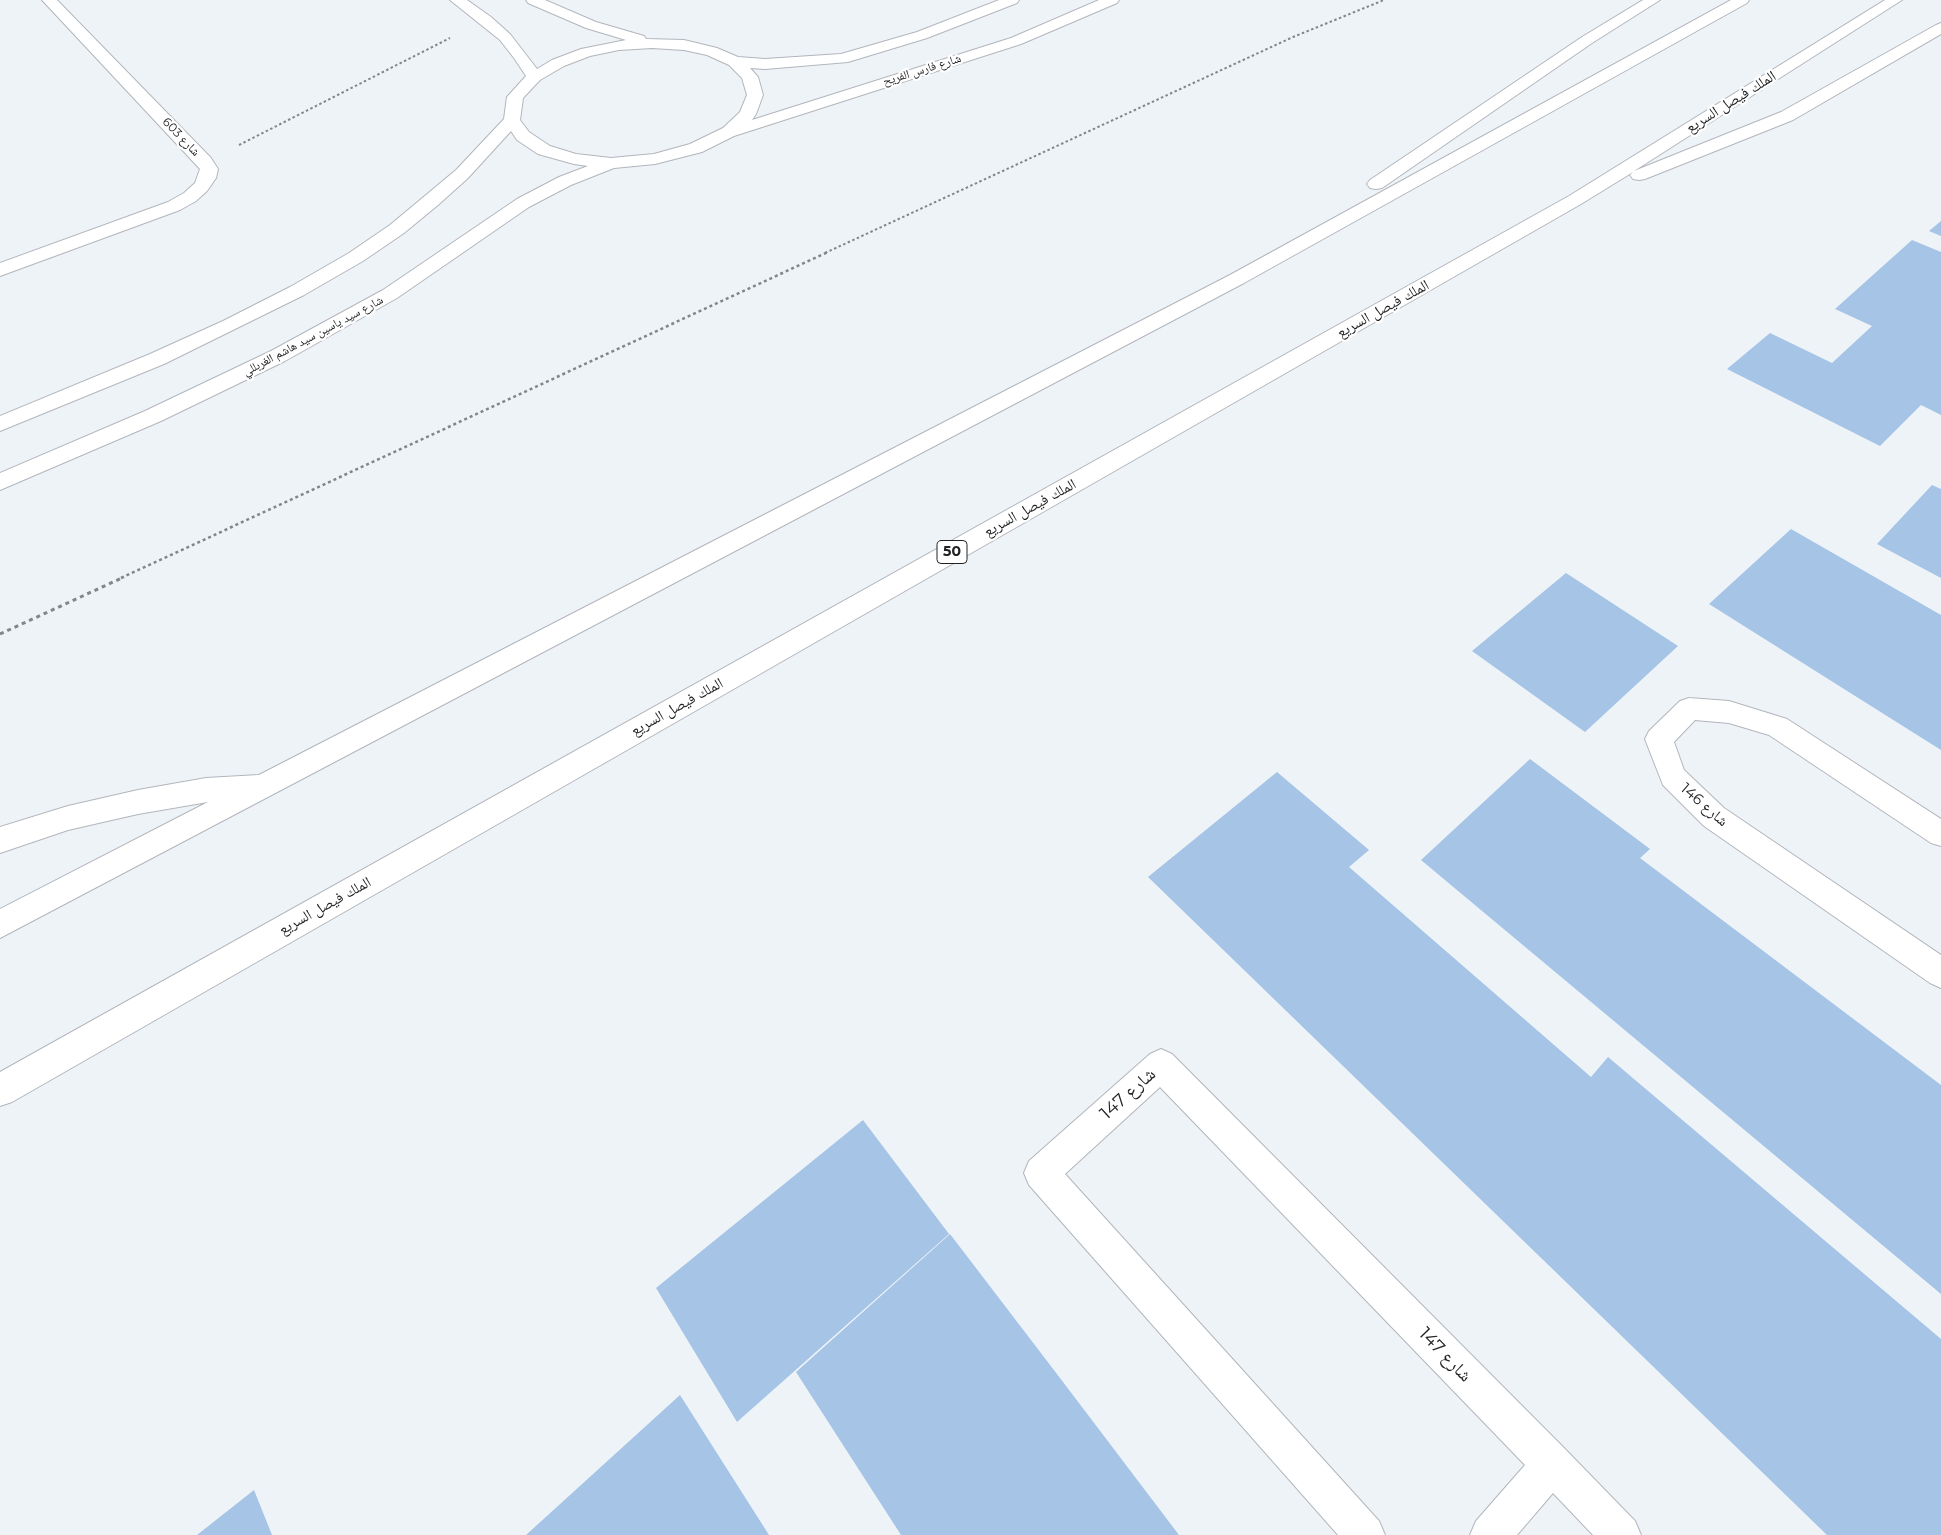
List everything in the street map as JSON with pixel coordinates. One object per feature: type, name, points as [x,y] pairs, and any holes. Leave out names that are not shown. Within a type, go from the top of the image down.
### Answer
[{"type":"main road","name":"شارع 603","points":[[0,270],[174,206],[190,197],[201,187],[207,178],[208,169],[206,162],[49,0]]},
{"type":"main road","points":[[457,0],[486,20],[521,56],[534,77]]},
{"type":"main road","points":[[533,0],[591,25],[652,43]]},
{"type":"main road","points":[[735,62],[766,64],[842,59],[922,35],[1012,0]]},
{"type":"main road","name":"شارع فارس الفريح","points":[[729,132],[1016,41],[1112,0]]},
{"type":"main road","points":[[1237,279],[1587,40],[1653,0]]},
{"type":"main road","points":[[0,924],[1237,279],[1742,0]]},
{"type":"main road","name":"الملك فيصل السريع","points":[[0,1090],[1574,200],[1895,0]]},
{"type":"main road","points":[[1574,200],[1788,116],[1941,28]]},
{"type":"main road","points":[[0,424],[230,325],[297,291],[356,257],[397,229],[462,174],[512,120],[515,98],[534,77],[558,63],[586,52],[619,45],[652,43],[684,45],[712,51],[735,62],[750,77],[756,95],[748,114],[729,132],[696,148],[655,159],[611,163],[574,159],[544,150],[523,136],[512,120]]},
{"type":"main road","name":"شارع سيد ياسين سيد هاشم الغربللي","points":[[0,482],[153,416],[278,356],[390,294],[523,203],[565,181],[611,163]]},
{"type":"main road","name":"شارع 146","points":[[1941,834],[1778,727],[1730,712],[1689,709],[1659,739],[1673,777],[1714,817],[1941,973]]},
{"type":"main road","points":[[0,840],[68,818],[138,802],[206,790],[271,784]]},
{"type":"main road","name":"شارع 147","points":[[1365,1535],[1041,1173],[1161,1065],[1621,1535]]},
{"type":"main road","points":[[1490,1535],[1552,1464]]},
{"type":"path","points":[[0,634],[1293,37],[1384,0]]},
{"type":"path","points":[[206,162],[486,20]]},
{"type":"building","points":[[1941,221],[1941,236],[1929,231]]},
{"type":"building","points":[[1912,240],[1941,252],[1941,415],[1921,405],[1880,446],[1727,369],[1770,333],[1832,363],[1872,326],[1835,309]]},
{"type":"building","points":[[1932,485],[1941,489],[1941,578],[1877,544]]},
{"type":"building","points":[[1791,529],[1941,615],[1941,750],[1709,604]]},
{"type":"building","points":[[1566,573],[1678,646],[1585,732],[1472,651]]},
{"type":"building","points":[[1530,759],[1650,849],[1640,858],[1941,1085],[1941,1294],[1421,860]]},
{"type":"building","points":[[1277,772],[1369,850],[1349,867],[1591,1077],[1608,1057],[1941,1339],[1941,1535],[1827,1535],[1148,877]]},
{"type":"building","points":[[863,1120],[949,1234],[737,1422],[656,1288]]},
{"type":"building","points":[[950,1234],[1179,1535],[901,1535],[796,1372]]},
{"type":"building","points":[[680,1395],[769,1535],[526,1535]]},
{"type":"building","points":[[254,1490],[272,1535],[197,1535]]}]
